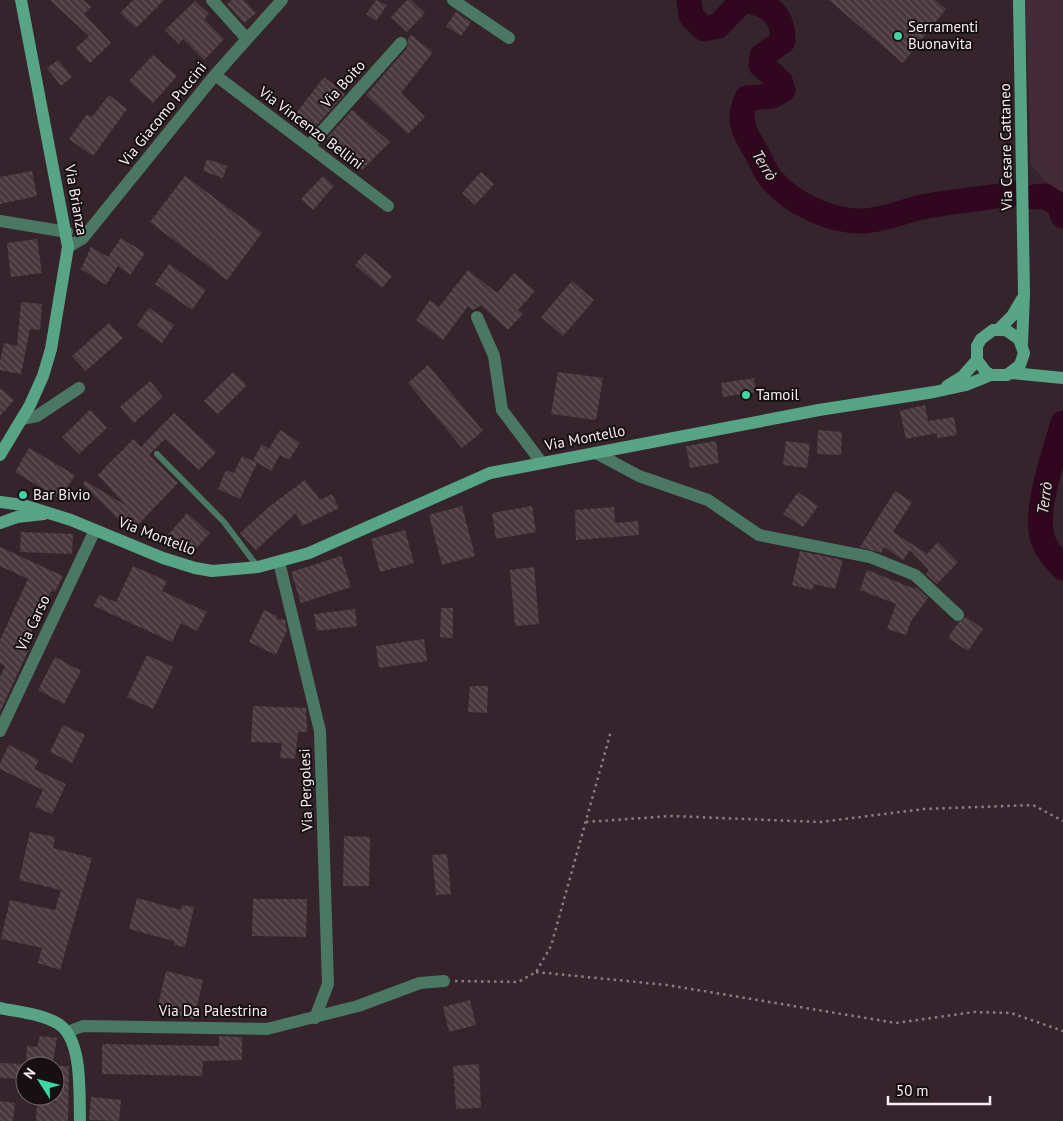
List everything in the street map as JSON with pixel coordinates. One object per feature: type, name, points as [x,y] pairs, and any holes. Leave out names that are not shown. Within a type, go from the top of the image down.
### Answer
[{"type":"street","name":"Via Brianza","points":[[0,455],[40,386],[51,349],[68,246],[67,232],[22,0]]},
{"type":"street","points":[[212,0],[248,39]]},
{"type":"street","name":"Via Giacomo Puccini","points":[[68,246],[83,238],[215,75],[282,0]]},
{"type":"street","points":[[453,0],[510,38]]},
{"type":"street","name":"Via Cesare Cattaneo","points":[[1018,0],[1024,294],[1023,349]]},
{"type":"street","name":"Via Boito","points":[[309,146],[401,43]]},
{"type":"street","name":"Via Vincenzo Bellini","points":[[215,75],[388,206]]},
{"type":"street","points":[[0,221],[67,232]]},
{"type":"street","name":"Via Cesare Cattaneo","points":[[1000,328],[1012,316],[1024,294]]},
{"type":"street","points":[[477,317],[494,356],[502,410],[542,463]]},
{"type":"street","points":[[991,375],[976,360],[976,353],[981,339],[993,330],[1000,328],[1011,332],[1035,368],[1056,378]]},
{"type":"street","points":[[1012,373],[1020,365],[1023,349]]},
{"type":"street","name":"Via Montello","points":[[934,392],[963,376],[976,360]]},
{"type":"street","name":"Via Montello","points":[[0,503],[23,504],[95,530],[163,558],[194,568],[212,571],[258,567],[309,554],[480,476],[809,412],[934,392],[966,385],[991,375],[1002,376],[1012,373],[1056,378]]},
{"type":"street","points":[[22,419],[37,416],[79,388]]},
{"type":"street","points":[[596,453],[639,476],[708,500],[759,535],[870,557],[915,575],[958,614]]},
{"type":"street","points":[[0,503],[3,515],[0,522]]},
{"type":"street","name":"Via Montello","points":[[0,522],[17,517],[49,513]]},
{"type":"street","name":"Via Carso","points":[[0,730],[95,530]]},
{"type":"street","name":"Via Pergolesi","points":[[279,562],[320,731],[328,984],[315,1018]]},
{"type":"street","name":"Via Da Palestrina","points":[[67,1032],[84,1026],[267,1029],[315,1018],[420,983],[444,980]]},
{"type":"street","points":[[0,1008],[50,1020],[67,1032],[77,1062],[80,1121]]},
{"type":"lane","points":[[157,454],[224,522],[258,567]]},
{"type":"path","points":[[444,980],[518,982],[536,972],[551,946],[611,731]]},
{"type":"path","points":[[586,822],[671,816],[820,822],[924,809],[1033,805],[1063,821]]},
{"type":"path","points":[[536,972],[667,986],[896,1022],[974,1012],[1011,1014],[1063,1031]]},
{"type":"shaded area","points":[[1025,0],[1063,0],[1063,199],[1031,165]]},
{"type":"building","points":[[50,0],[83,0],[91,7],[84,14],[111,43],[90,63],[76,48],[89,36]]},
{"type":"building","points":[[133,0],[164,0],[136,28],[120,13]]},
{"type":"building","points":[[232,0],[244,0],[256,13],[244,23],[227,4]]},
{"type":"building","points":[[376,0],[387,5],[376,21],[366,14]]},
{"type":"building","points":[[407,0],[411,0],[425,13],[407,32],[391,17]]},
{"type":"building","name":"Serramenti Buonavita","points":[[829,0],[935,0],[946,9],[903,63]]},
{"type":"building","points":[[195,1],[209,14],[204,19],[224,39],[204,60],[183,39],[179,44],[165,30]]},
{"type":"building","points":[[456,12],[471,22],[461,36],[446,26]]},
{"type":"building","points":[[411,35],[433,52],[401,93],[425,117],[408,134],[366,95],[407,48],[408,39]]},
{"type":"building","points":[[153,55],[177,76],[153,103],[129,81]]},
{"type":"building","points":[[58,60],[72,77],[61,86],[47,68]]},
{"type":"building","points":[[324,77],[345,94],[312,130],[294,116]]},
{"type":"building","points":[[109,95],[127,109],[93,156],[69,139],[87,114],[92,117]]},
{"type":"building","points":[[352,110],[390,142],[362,170],[327,138]]},
{"type":"building","points":[[207,159],[227,166],[223,178],[203,171]]},
{"type":"building","points":[[32,171],[37,196],[0,204],[0,177]]},
{"type":"building","points":[[481,172],[494,184],[475,205],[462,193]]},
{"type":"building","points":[[185,176],[262,233],[227,280],[150,222]]},
{"type":"building","points":[[323,176],[334,186],[313,210],[301,199]]},
{"type":"building","points":[[121,238],[145,253],[130,275],[118,266],[106,285],[81,269],[91,247],[108,257]]},
{"type":"building","points":[[37,239],[42,273],[11,277],[7,243]]},
{"type":"building","points":[[365,253],[392,276],[382,288],[355,265]]},
{"type":"building","points":[[169,264],[206,290],[192,310],[155,284]]},
{"type":"building","points":[[468,270],[497,293],[514,273],[535,291],[518,310],[523,314],[508,330],[481,305],[473,310],[468,306],[443,340],[416,320],[430,300],[439,307]]},
{"type":"building","points":[[572,281],[594,300],[563,336],[541,317]]},
{"type":"building","points":[[21,302],[42,304],[40,330],[30,329],[21,374],[0,370],[0,361],[4,343],[17,346]]},
{"type":"building","points":[[149,308],[174,325],[162,343],[137,325]]},
{"type":"building","points":[[109,323],[123,338],[86,371],[72,356]]},
{"type":"building","points":[[428,365],[483,431],[462,448],[408,383]]},
{"type":"building","points":[[233,372],[247,385],[218,414],[204,401]]},
{"type":"building","points":[[558,372],[603,378],[596,420],[551,414]]},
{"type":"building","points":[[754,378],[756,392],[723,397],[721,383]]},
{"type":"building","points":[[150,381],[163,397],[134,423],[120,407]]},
{"type":"building","points":[[0,388],[14,400],[0,416]]},
{"type":"building","points":[[925,405],[928,421],[954,417],[957,435],[937,438],[937,433],[906,439],[900,411]]},
{"type":"building","points":[[90,410],[107,428],[79,454],[62,437]]},
{"type":"building","points":[[174,413],[216,452],[199,470],[165,439],[149,455],[178,483],[131,532],[83,484],[85,481],[125,505],[98,475],[133,439],[141,447]]},
{"type":"building","points":[[280,430],[300,443],[289,460],[280,455],[271,471],[253,460],[262,444],[269,449]]},
{"type":"building","points":[[818,430],[842,432],[841,455],[817,454]]},
{"type":"building","points":[[716,441],[719,463],[690,468],[686,446]]},
{"type":"building","points":[[786,441],[810,444],[807,468],[783,465]]},
{"type":"building","points":[[29,448],[75,475],[60,499],[15,472]]},
{"type":"building","points":[[242,456],[257,463],[240,499],[218,489],[226,470],[234,473]]},
{"type":"building","points":[[305,480],[320,500],[332,494],[339,508],[302,526],[296,513],[256,550],[240,533],[270,506]]},
{"type":"building","points":[[895,491],[912,502],[893,532],[927,554],[938,542],[958,562],[937,584],[926,574],[929,570],[910,550],[903,560],[884,547],[881,553],[860,547]]},
{"type":"building","points":[[798,492],[818,506],[803,527],[783,514]]},
{"type":"building","points":[[462,506],[475,556],[442,565],[429,515]]},
{"type":"building","points":[[532,506],[536,532],[496,539],[492,513]]},
{"type":"building","points":[[614,507],[615,523],[638,521],[639,535],[576,540],[575,510]]},
{"type":"building","points":[[187,513],[210,533],[190,555],[168,535]]},
{"type":"building","points":[[405,530],[414,563],[380,572],[371,539]]},
{"type":"building","points":[[21,532],[73,534],[72,554],[20,552]]},
{"type":"building","points":[[0,547],[63,576],[55,592],[52,590],[25,645],[30,647],[0,712],[0,677],[5,666],[0,663],[0,640],[28,579],[0,566]]},
{"type":"building","points":[[800,551],[843,560],[835,589],[814,584],[812,590],[792,585]]},
{"type":"building","points":[[341,556],[351,587],[301,603],[291,572]]},
{"type":"building","points":[[133,566],[167,581],[162,591],[207,612],[197,631],[181,623],[172,642],[94,606],[99,595],[116,602]]},
{"type":"building","points":[[534,567],[539,624],[515,626],[510,570]]},
{"type":"building","points":[[867,570],[915,589],[916,587],[928,598],[911,621],[906,635],[887,629],[896,604],[860,590]]},
{"type":"building","points":[[441,608],[453,608],[453,638],[440,637]]},
{"type":"building","points":[[355,609],[357,626],[317,631],[314,614]]},
{"type":"building","points":[[264,610],[277,616],[277,619],[285,620],[287,630],[276,655],[249,642]]},
{"type":"building","points":[[966,617],[983,629],[968,651],[948,638],[958,623]]},
{"type":"building","points":[[424,639],[427,661],[379,668],[376,646]]},
{"type":"building","points":[[147,655],[173,667],[153,709],[127,697]]},
{"type":"building","points":[[55,657],[81,671],[64,704],[38,690]]},
{"type":"building","points":[[470,686],[488,686],[487,713],[468,712]]},
{"type":"building","points":[[253,706],[306,708],[307,732],[298,732],[295,759],[280,758],[282,743],[251,742]]},
{"type":"building","points":[[63,725],[85,735],[72,763],[50,752]]},
{"type":"building","points":[[9,745],[39,760],[34,769],[66,784],[52,814],[35,807],[43,790],[0,769],[0,763]]},
{"type":"building","points":[[30,832],[55,837],[53,848],[92,858],[60,970],[38,963],[42,948],[1,939],[10,900],[55,910],[61,890],[19,880]]},
{"type":"building","points":[[344,836],[370,837],[369,886],[343,886]]},
{"type":"building","points":[[447,854],[451,894],[436,895],[432,855]]},
{"type":"building","points":[[137,898],[181,910],[182,905],[194,907],[185,947],[174,945],[174,941],[129,929]]},
{"type":"building","points":[[253,899],[307,899],[306,937],[252,936]]},
{"type":"building","points":[[166,971],[203,980],[194,1019],[157,1010]]},
{"type":"building","points":[[470,1000],[476,1025],[449,1032],[443,1007]]},
{"type":"building","points":[[40,1036],[57,1038],[54,1056],[26,1056],[27,1046],[37,1047]]},
{"type":"building","points":[[219,1036],[242,1037],[242,1060],[203,1061],[202,1076],[102,1074],[102,1044],[219,1046]]},
{"type":"building","points":[[0,1063],[15,1064],[15,1079],[0,1078]]},
{"type":"building","points":[[479,1064],[481,1108],[456,1109],[453,1066]]},
{"type":"building","points":[[65,1066],[69,1066],[68,1121],[36,1121],[37,1106],[65,1106]]},
{"type":"building","points":[[91,1097],[121,1100],[119,1121],[89,1120]]},
{"type":"building","points":[[0,1101],[15,1103],[13,1121],[0,1121]]},
{"type":"waterway","name":"Terrò","points":[[689,0],[691,16],[704,29],[718,26],[743,0]]},
{"type":"waterway","name":"Terrò","points":[[747,0],[769,9],[781,24],[783,41],[762,56],[761,65],[780,81],[783,90],[772,96],[747,98],[742,114],[742,122],[768,175],[791,197],[826,215],[851,221],[864,221],[880,219],[927,206],[1013,194]]},
{"type":"waterway","name":"Terrò","points":[[1034,197],[1045,196],[1059,205],[1063,216]]},
{"type":"waterway","name":"Terrò","points":[[1063,423],[1046,482],[1041,514],[1043,540],[1063,568]]},
{"type":"place","name":"Serramenti Buonavita","points":[[898,36]]},
{"type":"place","name":"Tamoil","points":[[746,395]]},
{"type":"place","name":"Bar Bivio","points":[[23,495]]}]
